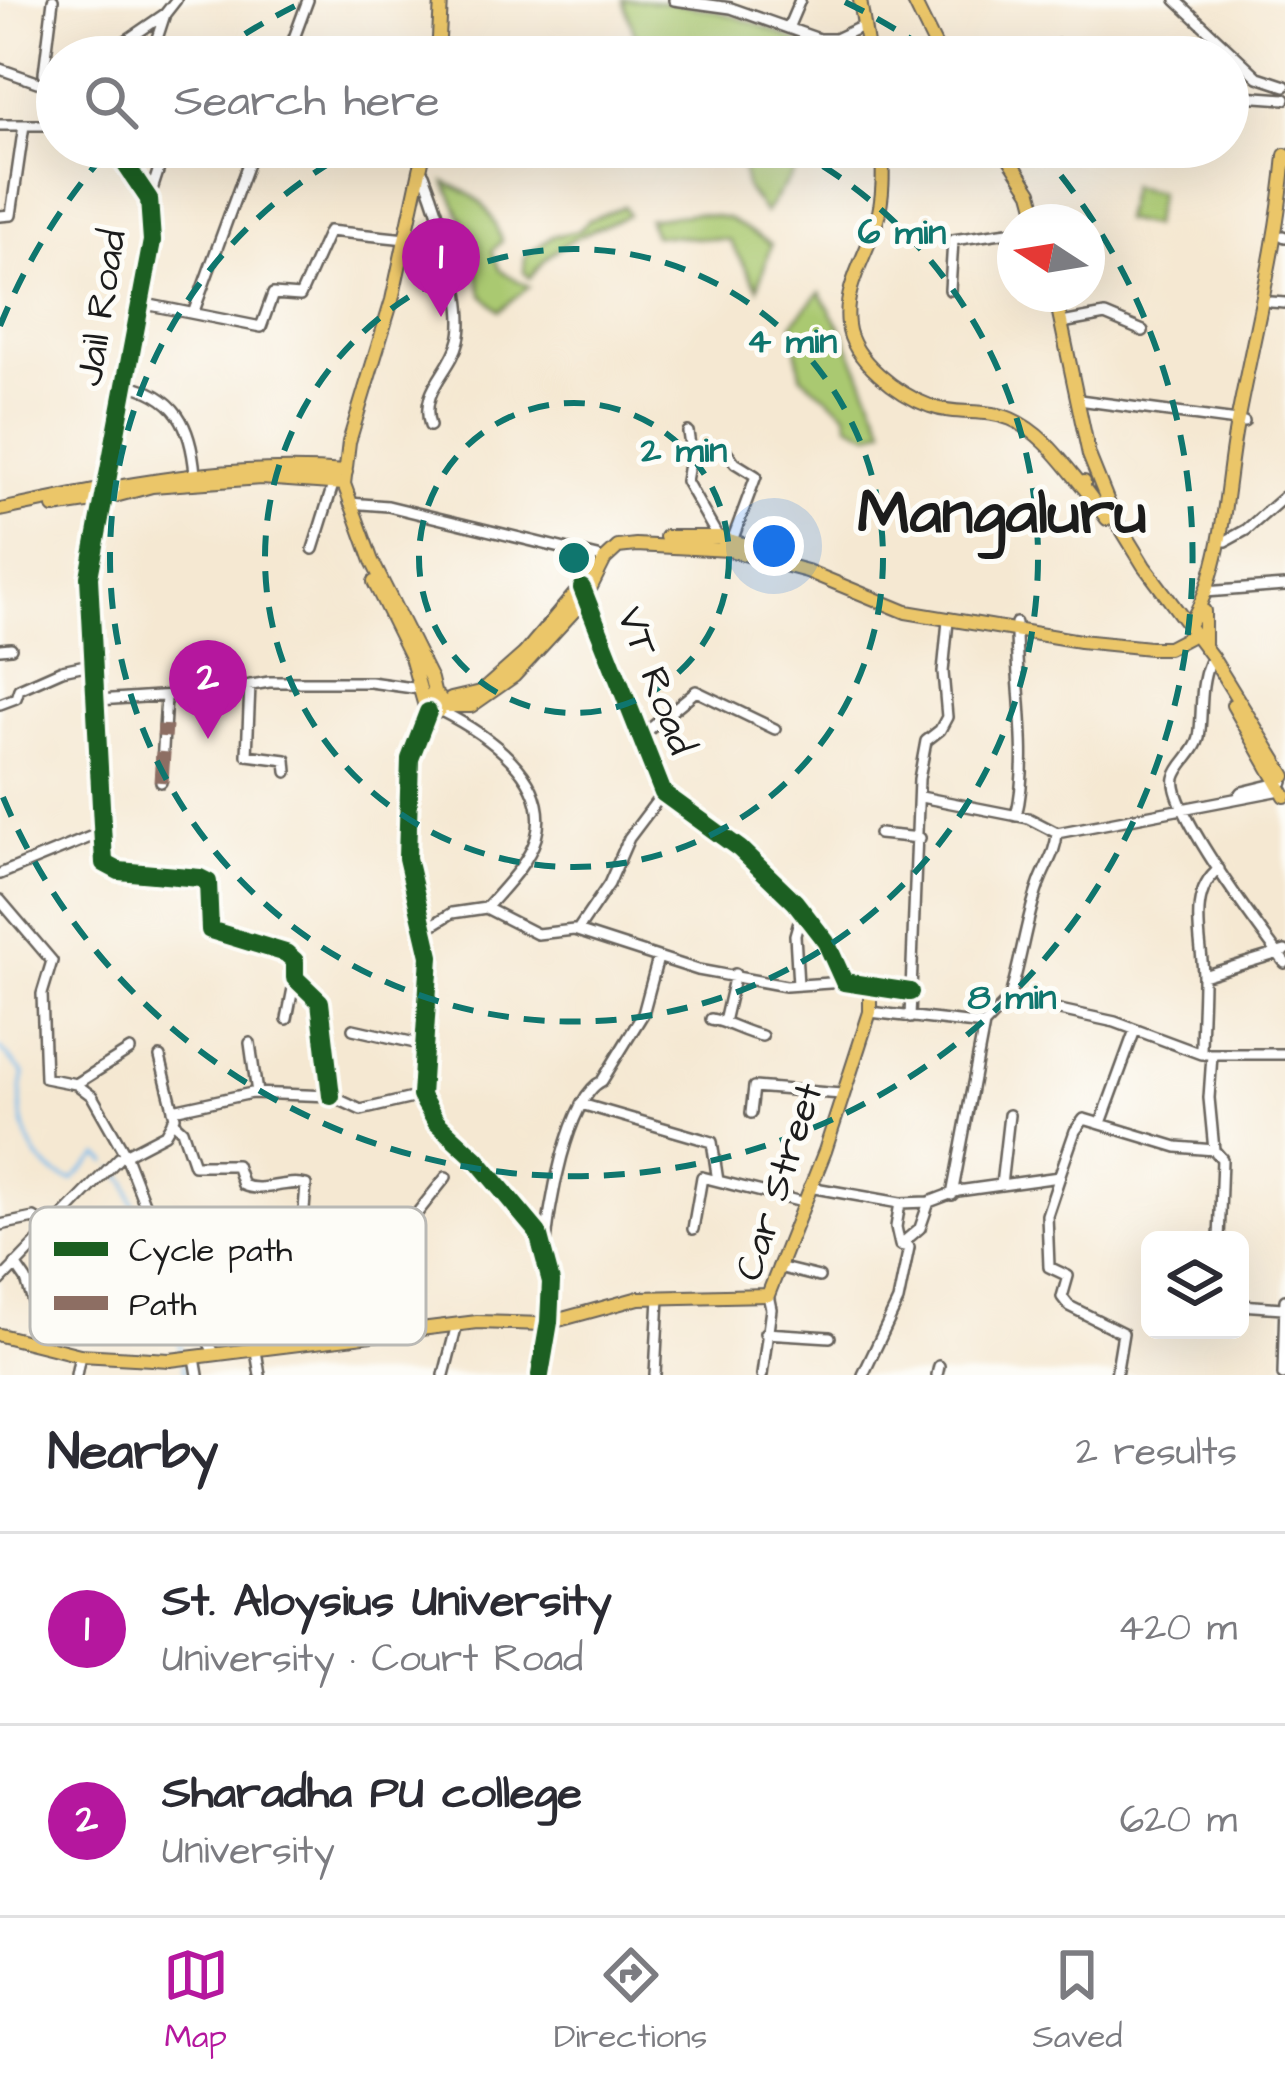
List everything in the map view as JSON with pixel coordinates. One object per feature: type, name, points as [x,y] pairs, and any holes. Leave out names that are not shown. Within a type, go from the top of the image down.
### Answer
[{"type":"main road","points":[[439,36],[442,0]]},
{"type":"main road","points":[[860,0],[866,36]]},
{"type":"main road","points":[[913,0],[931,36]]},
{"type":"main road","points":[[1204,645],[1204,611],[1222,541],[1271,266],[1285,155]]},
{"type":"main road","points":[[423,168],[392,300],[338,489],[433,700],[464,699],[481,692],[585,592],[618,547],[722,542],[887,606],[948,621],[1016,627]]},
{"type":"main road","points":[[881,168],[879,216],[849,291],[852,340],[895,388],[931,407],[992,412],[1011,419],[1042,440],[1092,490],[1174,603],[1283,786]]},
{"type":"main road","points":[[1016,168],[1034,204]]},
{"type":"main road","points":[[1241,421],[1278,303],[1285,217]]},
{"type":"main road","points":[[1059,312],[1092,490],[1204,645],[1283,786]]},
{"type":"main road","points":[[1074,476],[1088,471],[1089,455]]},
{"type":"main road","points":[[101,495],[195,474],[254,468],[338,489]]},
{"type":"main road","points":[[1,508],[166,485],[261,478],[338,489]]},
{"type":"main road","points":[[585,592],[600,554],[626,539],[722,542],[765,550],[921,612],[1016,627],[1168,642],[1190,631],[1204,611]]},
{"type":"main road","points":[[1174,603],[1189,603],[1209,592]]},
{"type":"main road","points":[[1190,631],[1209,592]]},
{"type":"main road","name":"Car Street","points":[[768,1294],[824,1150],[870,1012],[870,987]]},
{"type":"main road","points":[[426,1328],[549,1322],[617,1302],[659,1297],[768,1294]]},
{"type":"main road","points":[[0,1335],[30,1342]]},
{"type":"main road","points":[[40,1345],[80,1355],[168,1365],[294,1345]]},
{"type":"street","points":[[49,36],[53,0]]},
{"type":"street","points":[[133,36],[165,14],[176,0]]},
{"type":"street","points":[[295,36],[308,0]]},
{"type":"street","points":[[674,0],[721,3],[816,36]]},
{"type":"street","points":[[788,28],[800,0]]},
{"type":"street","points":[[1176,0],[1214,36]]},
{"type":"street","points":[[158,36],[165,14]]},
{"type":"street","points":[[839,36],[865,25]]},
{"type":"street","points":[[0,69],[36,82]]},
{"type":"street","points":[[1249,69],[1258,77],[1285,86]]},
{"type":"street","points":[[15,74],[36,73]]},
{"type":"street","points":[[1249,96],[1285,99]]},
{"type":"street","points":[[0,124],[36,125]]},
{"type":"street","points":[[0,217],[11,215],[24,125]]},
{"type":"street","name":"Jail Road","points":[[131,168],[149,199],[152,241],[89,577],[104,863],[110,869],[208,882],[210,930],[286,953],[295,961],[295,978]]},
{"type":"street","points":[[149,199],[159,168]]},
{"type":"street","points":[[194,311],[246,168]]},
{"type":"street","points":[[423,168],[440,214],[458,293],[460,334],[426,405],[430,426]]},
{"type":"street","points":[[140,303],[261,327],[273,294],[300,296],[328,231],[406,239]]},
{"type":"street","points":[[950,290],[953,240],[997,234]]},
{"type":"street","points":[[1062,323],[1105,315],[1143,331]]},
{"type":"street","points":[[125,384],[153,392],[179,412],[193,447],[195,474]]},
{"type":"street","points":[[1079,400],[1241,421]]},
{"type":"street","points":[[688,432],[691,453],[686,482],[722,542]]},
{"type":"street","points":[[691,453],[722,446],[755,476],[722,542]]},
{"type":"street","points":[[313,549],[338,489],[388,506],[600,554]]},
{"type":"street","points":[[1222,541],[1285,496]]},
{"type":"street","points":[[1209,592],[1285,586]]},
{"type":"street","name":"VT Road","points":[[585,592],[663,793],[740,849],[802,910],[826,942],[844,982]]},
{"type":"street","points":[[910,1018],[919,778],[926,740],[947,718],[943,672],[948,621]]},
{"type":"street","points":[[1016,627],[1016,695],[1024,760],[1016,816]]},
{"type":"street","points":[[0,704],[12,701],[19,689],[40,678],[94,663]]},
{"type":"street","points":[[1204,976],[1282,956],[1180,807],[1174,780],[1198,739],[1208,663]]},
{"type":"street","points":[[98,700],[166,697],[250,685],[370,682],[433,700],[484,734],[535,792],[536,840],[486,908]]},
{"type":"street","points":[[250,685],[248,755],[286,760],[287,772]]},
{"type":"street","points":[[640,737],[696,691],[775,729]]},
{"type":"street","points":[[161,782],[166,697]]},
{"type":"street","points":[[433,700],[410,758],[406,858],[430,956],[421,1096],[436,1122],[471,1153],[538,1233],[551,1282],[540,1375]]},
{"type":"street","points":[[921,797],[1016,816],[1057,833],[1238,796],[1243,799],[1283,786]]},
{"type":"street","points":[[577,931],[608,884],[629,838],[663,793]]},
{"type":"street","points":[[0,874],[100,832]]},
{"type":"street","points":[[955,1191],[984,1025],[1009,999],[1037,888],[1056,848],[1057,833]]},
{"type":"street","points":[[879,834],[920,838]]},
{"type":"street","points":[[1219,869],[1204,887],[1199,907],[1209,1098],[1214,1150],[1222,1159],[1219,1231]]},
{"type":"street","points":[[0,900],[52,962],[42,994],[45,1078],[76,1084],[92,1096],[144,1207]]},
{"type":"street","points":[[423,931],[452,913],[486,908],[537,934],[577,931],[698,970],[798,985],[844,982],[910,992]]},
{"type":"street","points":[[798,985],[795,934],[802,910]]},
{"type":"street","points":[[545,1255],[557,1175],[581,1104],[592,1086],[602,1081],[643,1014],[658,958]]},
{"type":"street","points":[[724,1022],[735,974]]},
{"type":"street","points":[[287,1019],[295,978]]},
{"type":"street","points":[[295,978],[320,1002],[331,1096]]},
{"type":"street","points":[[1009,999],[1136,1030],[1206,1054],[1285,1054]]},
{"type":"street","points":[[870,1012],[984,1025]]},
{"type":"street","points":[[711,1019],[735,1031],[762,1036]]},
{"type":"street","points":[[353,1029],[424,1045]]},
{"type":"street","points":[[1101,1123],[1136,1030]]},
{"type":"street","points":[[250,1043],[257,1093]]},
{"type":"street","points":[[76,1084],[130,1050]]},
{"type":"street","points":[[160,1057],[173,1116],[194,1165],[236,1165],[243,1185],[251,1189],[306,1185],[304,1207]]},
{"type":"street","points":[[751,1113],[754,1088],[841,1094]]},
{"type":"street","points":[[173,1116],[257,1093],[331,1096],[361,1110],[421,1096]]},
{"type":"street","points":[[581,1104],[712,1142],[718,1181]]},
{"type":"street","points":[[1001,1185],[1010,1115]]},
{"type":"street","points":[[71,1207],[122,1156],[165,1134],[173,1116]]},
{"type":"street","points":[[1116,1375],[1123,1333],[1069,1306],[1062,1297],[1068,1276],[1049,1268],[1047,1215],[1075,1131],[1084,1119],[1177,1147],[1214,1150]]},
{"type":"street","points":[[808,1187],[900,1203],[929,1202],[955,1191],[1060,1175]]},
{"type":"street","points":[[422,1207],[446,1177]]},
{"type":"street","points":[[693,1228],[702,1177],[802,1202]]},
{"type":"street","points":[[900,1245],[920,1228],[929,1202]]},
{"type":"street","points":[[900,1203],[896,1227],[900,1245]]},
{"type":"street","points":[[0,1226],[30,1219]]},
{"type":"street","points":[[528,1220],[547,1220]]},
{"type":"street","points":[[863,1375],[898,1301],[909,1247],[900,1245]]},
{"type":"street","points":[[0,1281],[30,1249]]},
{"type":"street","points":[[15,1264],[30,1292]]},
{"type":"street","points":[[778,1267],[819,1276]]},
{"type":"street","name":"Car Street","points":[[762,1375],[771,1309],[768,1294]]},
{"type":"street","points":[[655,1375],[659,1297]]},
{"type":"street","points":[[1249,1305],[1284,1304],[1282,1375]]},
{"type":"street","points":[[444,1375],[457,1324]]},
{"type":"street","points":[[765,1334],[830,1337]]},
{"type":"street","points":[[209,1345],[222,1356]]},
{"type":"street","points":[[256,1351],[260,1375]]},
{"type":"street","points":[[76,1375],[80,1355]]},
{"type":"street","points":[[192,1358],[198,1375]]},
{"type":"green space","points":[[623,0],[692,6],[784,36],[636,36]]},
{"type":"green space","points":[[742,168],[791,168],[794,172],[765,213],[747,189]]},
{"type":"green space","points":[[445,182],[487,210],[502,241],[492,251],[500,270],[529,287],[499,311],[482,294],[469,234]]},
{"type":"green space","points":[[1130,186],[1159,192],[1152,226],[1123,220]]},
{"type":"green space","points":[[624,206],[628,215],[562,246],[530,278],[524,272],[525,256],[553,236],[578,231],[589,220]]},
{"type":"green space","points":[[694,213],[727,218],[771,244],[758,288],[729,240],[654,235],[648,219]]},
{"type":"green space","points":[[820,292],[885,428],[870,434],[849,424],[846,412],[801,376],[792,324]]},
{"type":"waterway","points":[[0,1048],[24,1074],[23,1121],[34,1152],[44,1164],[72,1180],[99,1155],[107,1162]]},
{"type":"waterway","points":[[114,1168],[127,1183],[134,1207]]},
{"type":"waterway","points":[[180,1345],[182,1354]]},
{"type":"waterway","points":[[183,1364],[185,1375]]},
{"type":"marked path","points":[[161,782],[165,725]]},
{"type":"cycle path","points":[[128,168],[149,199],[152,241],[89,577],[104,863],[119,871],[208,882],[210,930],[286,953],[295,961],[295,978],[320,1002],[331,1096]]},
{"type":"cycle path","points":[[582,588],[663,793],[740,849],[795,902],[826,942],[844,982],[910,992]]},
{"type":"cycle path","points":[[428,712],[410,759],[407,858],[430,956],[421,1096],[436,1122],[476,1159],[538,1233],[551,1282],[540,1375]]},
{"type":"place","name":"St. Aloysius University","points":[[441,317]]},
{"type":"place","name":"Sharadha PU college","points":[[208,739]]},
{"type":"district","name":"Mangaluru","points":[[1002,513]]}]
